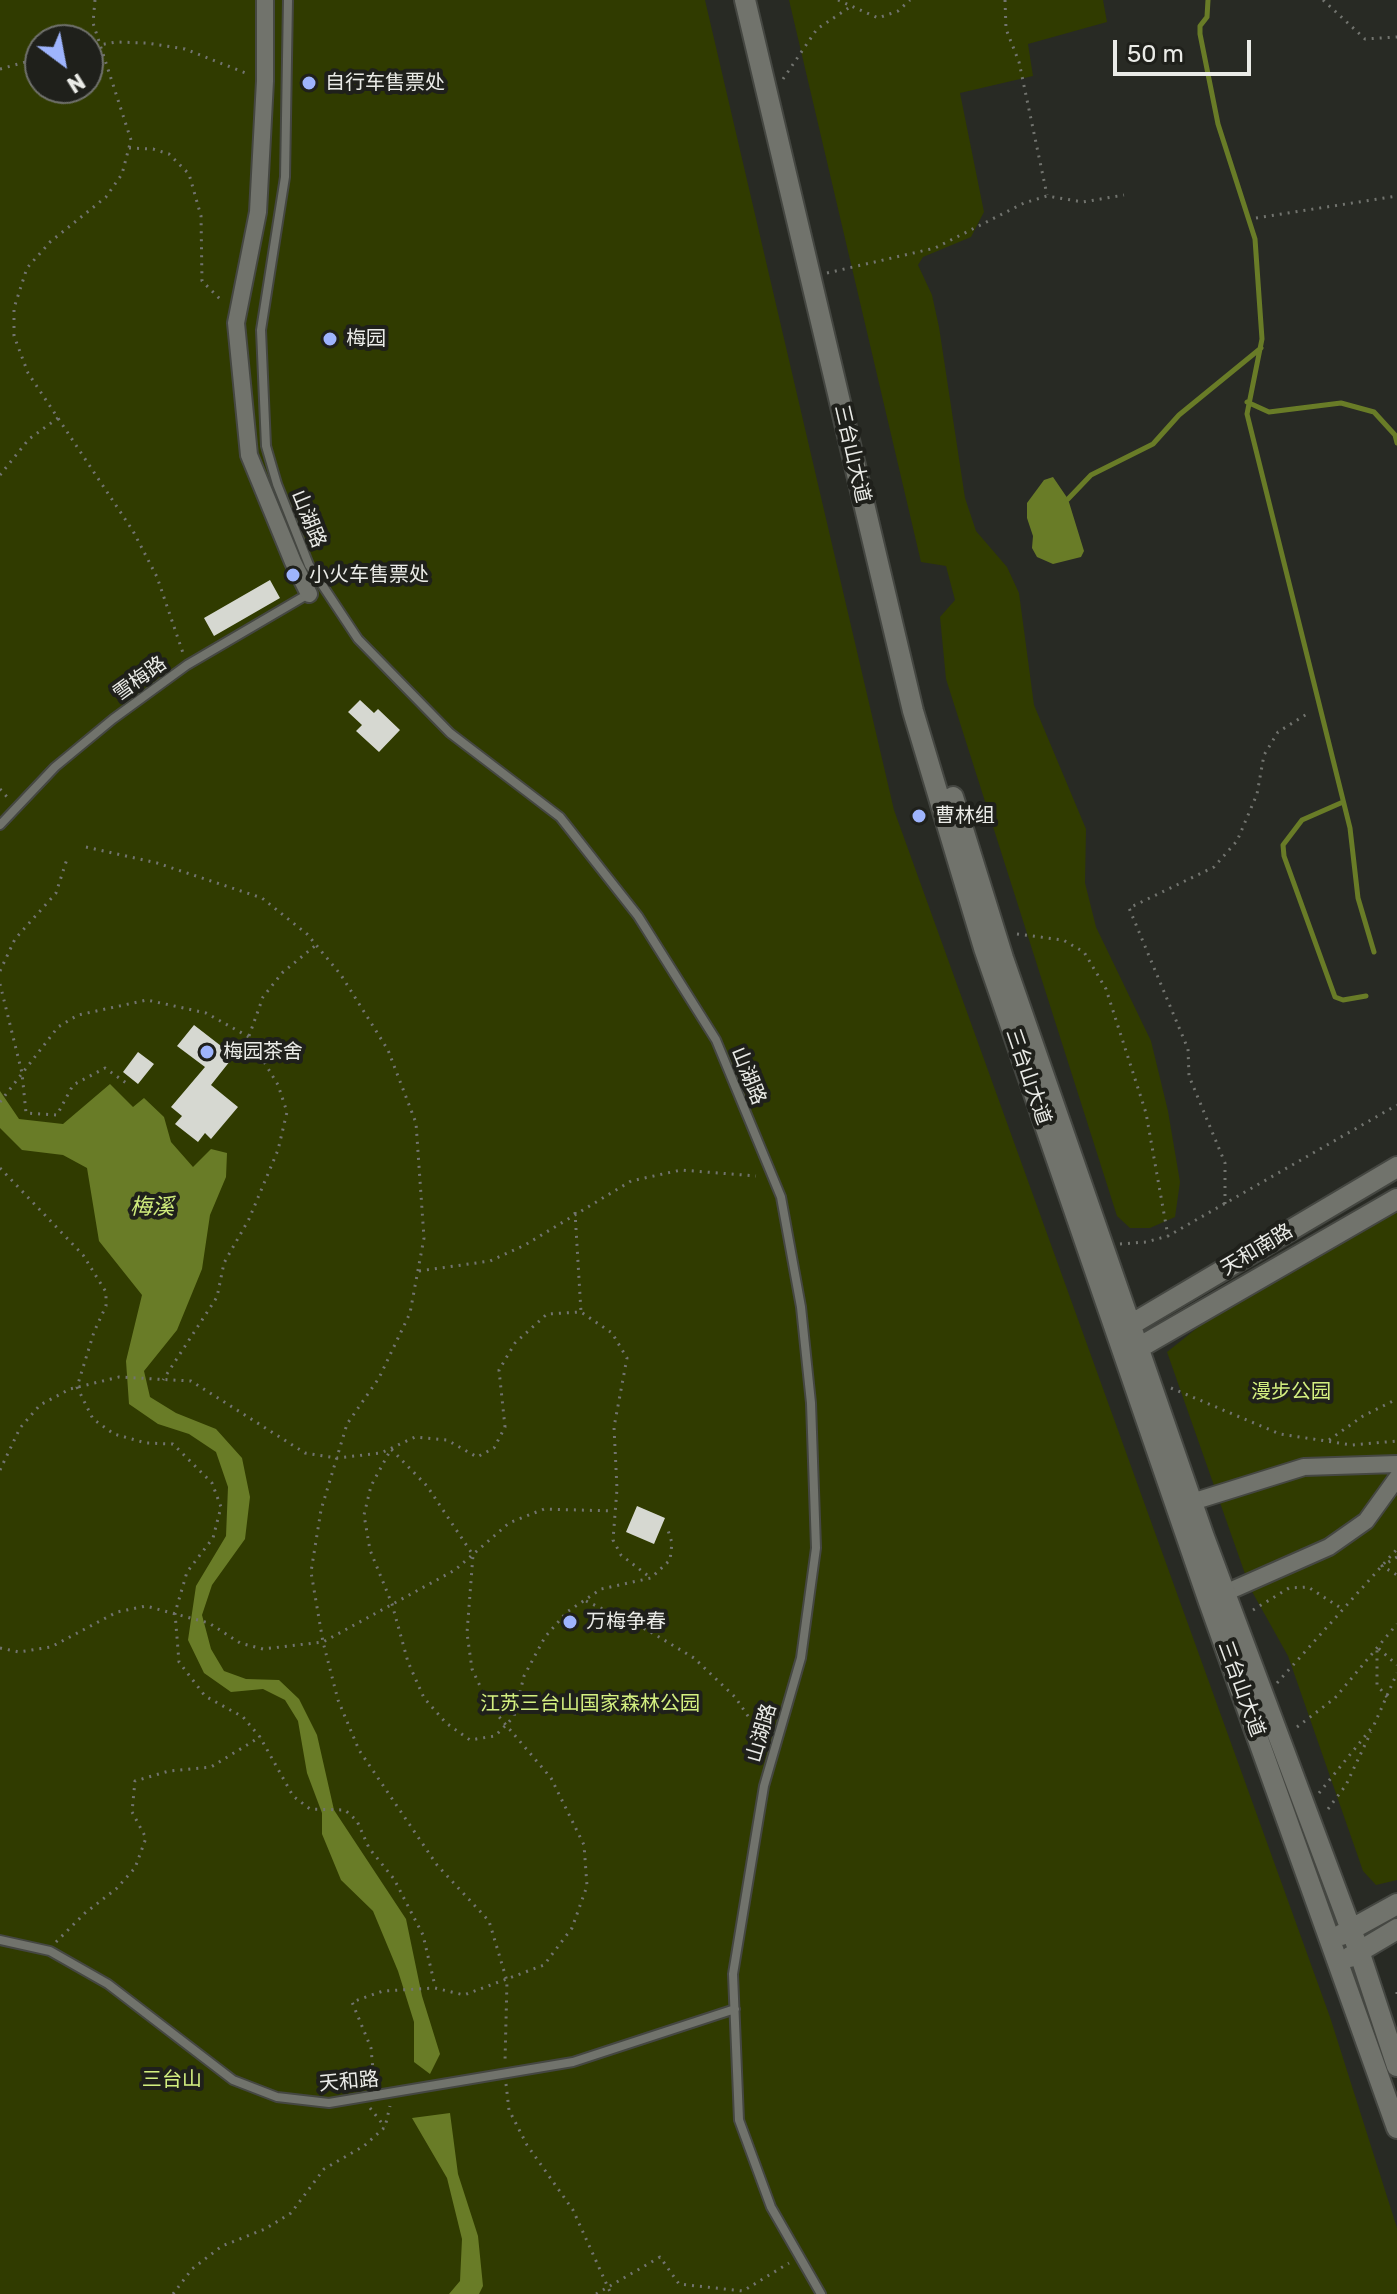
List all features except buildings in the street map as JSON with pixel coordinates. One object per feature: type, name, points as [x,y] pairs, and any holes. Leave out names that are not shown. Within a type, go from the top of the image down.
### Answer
[{"type":"main road","name":"三台山大道","points":[[745,0],[913,711],[984,948],[1124,1329],[1397,2128]]},
{"type":"main road","name":"三台山大道","points":[[758,0],[923,699],[995,932],[1103,1244],[1124,1329]]},
{"type":"main road","name":"天和南路","points":[[1124,1329],[1397,1167]]},
{"type":"main road","name":"天和南路","points":[[1132,1352],[1397,1199]]},
{"type":"main road","name":"三台山大道","points":[[1132,1352],[1149,1378],[1225,1593],[1359,1951],[1397,2066]]},
{"type":"main road","points":[[1330,1939],[1351,1931],[1397,1904]]},
{"type":"main road","points":[[1340,1963],[1397,1929]]},
{"type":"street","points":[[265,0],[265,81],[258,212],[237,311],[249,455],[315,590]]},
{"type":"street","points":[[1192,1502],[1304,1467],[1397,1464]]},
{"type":"street","points":[[1225,1593],[1329,1547],[1366,1521],[1397,1478]]},
{"type":"lane","name":"山湖路","points":[[288,0],[285,177],[261,330],[266,446],[315,590],[450,733],[560,817],[638,916],[716,1040],[781,1197],[801,1307],[811,1403],[816,1548],[801,1658],[772,1751],[733,1974],[739,2120],[771,2207],[821,2294]]},
{"type":"lane","name":"雪梅路","points":[[0,825],[55,767],[113,719],[187,665],[315,590]]},
{"type":"lane","name":"天和路","points":[[0,1940],[50,1951],[108,1984],[233,2080],[277,2097],[329,2103],[573,2062],[735,2009]]},
{"type":"path","points":[[93,24],[95,0]]},
{"type":"path","points":[[838,0],[878,18],[898,11],[910,0]]},
{"type":"path","points":[[1005,0],[1006,29],[1019,62],[1047,196]]},
{"type":"path","points":[[1323,0],[1365,39],[1397,37]]},
{"type":"path","points":[[778,87],[817,29],[850,7]]},
{"type":"path","points":[[104,45],[147,43],[185,49],[265,81]]},
{"type":"path","points":[[104,59],[131,140],[122,174],[106,197],[34,257],[27,268],[14,308],[19,354],[133,531],[157,577],[187,665]]},
{"type":"path","points":[[0,69],[24,62]]},
{"type":"path","points":[[129,148],[153,149],[169,154],[189,174],[201,216],[202,281],[213,295],[237,311]]},
{"type":"path","points":[[823,274],[935,248],[1024,203],[1047,196],[1083,202],[1124,195]]},
{"type":"path","points":[[1256,218],[1397,196]]},
{"type":"path","points":[[0,475],[29,439],[58,418]]},
{"type":"path","points":[[1225,1204],[1225,1163],[1189,1076],[1188,1049],[1129,908],[1214,867],[1237,841],[1257,794],[1264,755],[1278,732],[1310,712]]},
{"type":"path","points":[[86,847],[157,863],[262,898],[316,945],[341,975],[388,1050],[416,1123],[424,1238],[410,1313],[379,1378],[347,1424],[321,1510],[311,1572],[323,1642],[338,1700],[359,1750],[437,1865],[489,1921],[507,1981],[504,2074],[509,2110],[527,2145],[573,2210],[611,2294]]},
{"type":"path","points":[[0,971],[15,939],[56,893],[67,859]]},
{"type":"path","points":[[995,932],[1063,940],[1084,952],[1106,989],[1146,1113],[1168,1236]]},
{"type":"path","points":[[249,1037],[263,997],[282,973],[316,945]]},
{"type":"path","points":[[0,984],[22,1073],[26,1113],[57,1115],[73,1085],[105,1068],[129,1085]]},
{"type":"path","points":[[0,1102],[58,1027],[78,1015],[147,1000],[206,1013],[249,1037],[278,1085],[287,1112],[278,1150],[249,1219],[224,1263],[217,1297],[163,1380]]},
{"type":"path","points":[[1103,1244],[1146,1242],[1168,1236],[1397,1105]]},
{"type":"path","points":[[0,1168],[83,1255],[106,1292],[106,1306],[94,1332],[77,1387],[93,1419],[114,1434],[146,1443],[173,1444],[212,1483],[221,1507],[213,1538],[187,1572],[175,1613],[179,1662],[205,1696],[243,1717],[260,1737],[293,1796],[310,1809],[345,1810],[357,1821],[369,1848],[394,1879],[423,1935],[435,1988]]},
{"type":"path","points":[[418,1271],[490,1261],[525,1245],[575,1212],[631,1181],[681,1170],[772,1177]]},
{"type":"path","points":[[575,1212],[581,1312]]},
{"type":"path","points":[[0,1470],[20,1428],[40,1405],[77,1387],[119,1377],[191,1381],[278,1439],[305,1453],[337,1458],[391,1449],[415,1437],[447,1440],[477,1457],[494,1448],[505,1427],[499,1370],[515,1343],[547,1314],[581,1312],[612,1333],[627,1358],[614,1427],[617,1489],[613,1540],[621,1555],[651,1578]]},
{"type":"path","points":[[1149,1378],[1280,1434],[1352,1445],[1397,1441]]},
{"type":"path","points":[[1327,1442],[1363,1416],[1397,1399]]},
{"type":"path","points":[[375,2097],[371,2048],[352,2002],[393,1990],[435,1988],[464,1995],[544,1965],[572,1928],[587,1886],[584,1845],[551,1778],[489,1705],[472,1669],[467,1633],[473,1555],[427,1486],[391,1449]]},
{"type":"path","points":[[391,1449],[371,1486],[364,1515],[370,1550],[392,1604],[408,1662],[424,1698],[446,1723],[470,1740],[495,1736],[514,1716],[524,1676],[545,1637],[567,1612],[601,1589],[651,1578],[670,1560],[672,1543],[667,1527]]},
{"type":"path","points":[[0,1648],[19,1652],[51,1647],[117,1612],[146,1606],[209,1623],[240,1643],[263,1649],[323,1642],[455,1570],[509,1523],[544,1509],[614,1512]]},
{"type":"path","points":[[1264,1696],[1397,1549]]},
{"type":"path","points":[[1382,1566],[1397,1557]]},
{"type":"path","points":[[1382,1566],[1397,1575]]},
{"type":"path","points":[[1236,1621],[1289,1588],[1308,1587],[1344,1610]]},
{"type":"path","points":[[584,1600],[649,1631],[694,1658],[735,1697],[772,1751]]},
{"type":"path","points":[[1280,1740],[1335,1698],[1397,1624]]},
{"type":"path","points":[[1377,1647],[1397,1665]]},
{"type":"path","points":[[1377,1647],[1377,1685],[1387,1697]]},
{"type":"path","points":[[1309,1818],[1346,1785],[1397,1673]]},
{"type":"path","points":[[1309,1818],[1374,1725]]},
{"type":"path","points":[[50,1951],[62,1933],[116,1889],[135,1868],[146,1838],[132,1812],[135,1781],[169,1771],[211,1767],[260,1737]]},
{"type":"path","points":[[173,2294],[192,2269],[222,2246],[265,2229],[291,2213],[324,2169],[364,2146],[385,2127],[392,2094]]},
{"type":"path","points":[[365,2098],[374,2117],[385,2127]]},
{"type":"path","points":[[596,2294],[660,2257],[679,2284],[741,2293],[799,2257]]},
{"type":"green space","name":"江苏三台山国家森林公园","points":[[0,0],[705,0],[894,810],[1330,2017],[1397,2228],[1397,2294],[0,2294]]},
{"type":"green space","points":[[789,0],[1103,0],[1107,22],[1028,44],[1033,76],[960,93],[984,212],[971,237],[923,257],[918,265],[932,295],[939,327],[965,498],[976,531],[1007,567],[1019,593],[1034,705],[1086,829],[1085,883],[1096,927],[1151,1041],[1168,1111],[1180,1182],[1175,1217],[1150,1228],[1130,1228],[1117,1216],[946,679],[940,617],[955,600],[946,566],[921,562]]},
{"type":"green space","name":"漫步公园","points":[[1397,1212],[1397,1880],[1376,1885],[1363,1871],[1288,1656],[1250,1588],[1167,1352],[1202,1324]]},
{"type":"water","points":[[1053,477],[1068,499],[1084,551],[1081,557],[1053,564],[1037,557],[1032,548],[1027,503],[1044,480]]},
{"type":"water","name":"梅溪","points":[[110,1084],[133,1107],[144,1098],[164,1117],[171,1142],[193,1167],[211,1149],[227,1153],[226,1177],[210,1215],[202,1269],[177,1330],[144,1371],[150,1397],[176,1413],[216,1429],[242,1458],[250,1497],[245,1539],[212,1585],[202,1615],[211,1649],[224,1671],[246,1679],[279,1680],[299,1699],[317,1735],[334,1810],[406,1919],[422,1996],[440,2054],[430,2074],[414,2062],[414,2022],[398,1971],[373,1911],[341,1880],[322,1834],[322,1813],[307,1773],[298,1721],[285,1700],[263,1689],[231,1692],[204,1673],[188,1640],[196,1586],[226,1536],[228,1487],[216,1452],[189,1434],[158,1424],[129,1404],[126,1361],[142,1295],[99,1241],[87,1168],[63,1155],[22,1150],[0,1128],[0,1091],[19,1119],[63,1124]]},
{"type":"water","points":[[450,2113],[458,2174],[478,2236],[483,2286],[479,2294],[449,2294],[460,2281],[462,2239],[447,2178],[412,2118]]},
{"type":"waterway","points":[[1208,0],[1207,17],[1200,26],[1200,34],[1218,124],[1255,239],[1262,339],[1247,414],[1350,828],[1358,898],[1374,952]]},
{"type":"waterway","points":[[1068,499],[1091,475],[1153,444],[1179,415],[1261,348]]},
{"type":"waterway","points":[[1247,402],[1269,412],[1341,403],[1374,412],[1395,435],[1397,443]]},
{"type":"waterway","points":[[1343,802],[1302,820],[1283,845],[1284,856],[1335,997],[1343,1000],[1366,996]]},
{"type":"place","name":"自行车售票处","points":[[309,83]]},
{"type":"place","name":"梅园","points":[[330,339]]},
{"type":"place","name":"小火车售票处","points":[[293,575]]},
{"type":"place","name":"曹林组","points":[[919,816]]},
{"type":"place","name":"梅园茶舍","points":[[207,1052]]},
{"type":"place","name":"万梅争春","points":[[570,1622]]},
{"type":"park label","name":"三台山","points":[[172,2080]]}]
